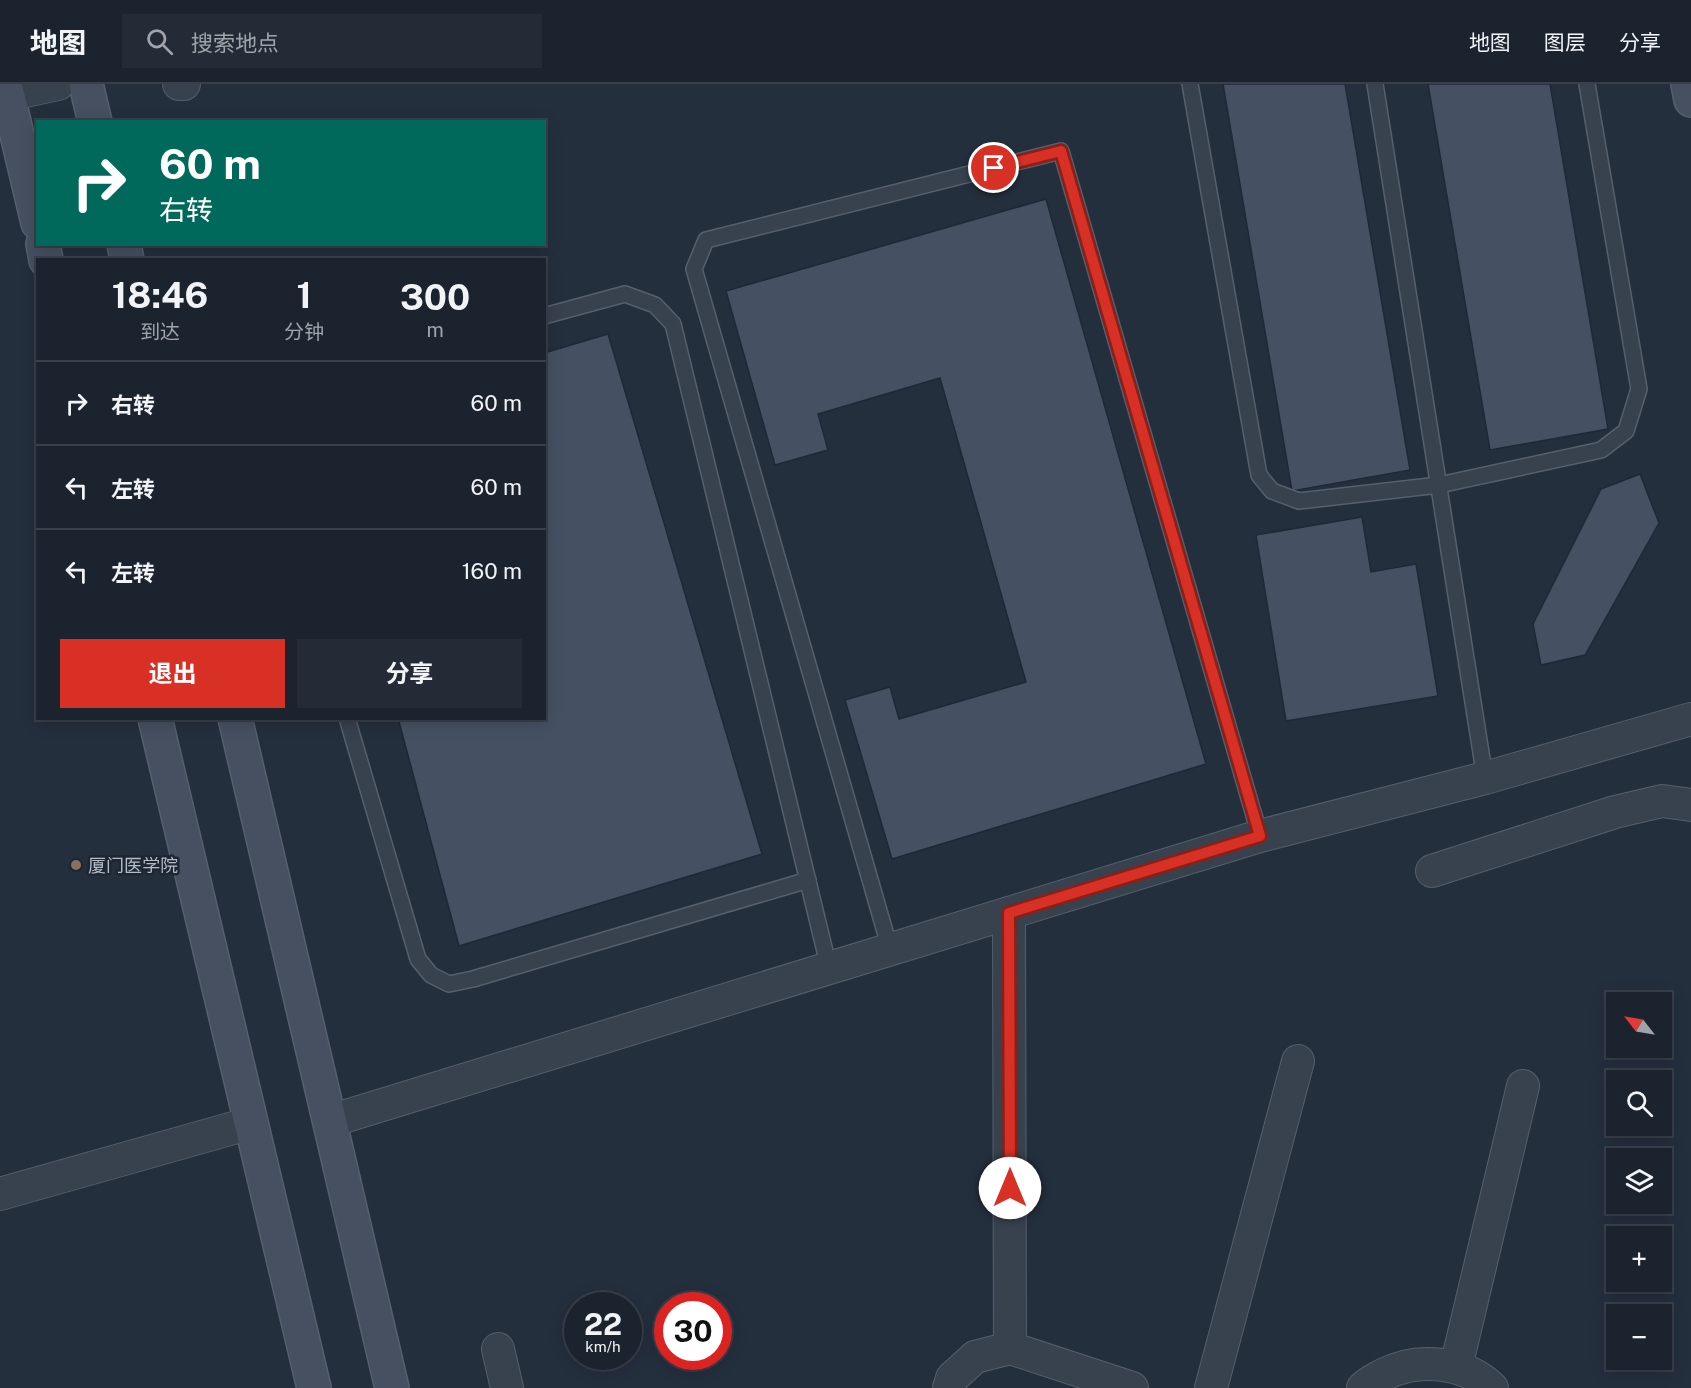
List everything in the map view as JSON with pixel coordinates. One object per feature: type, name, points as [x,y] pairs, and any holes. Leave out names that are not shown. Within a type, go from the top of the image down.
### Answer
[{"type":"street","points":[[36,215],[6,90],[58,84]]},
{"type":"street","points":[[86,84],[95,120]]},
{"type":"street","points":[[179,84],[184,84]]},
{"type":"street","points":[[1688,84],[1691,100]]},
{"type":"street","points":[[330,1121],[1260,836],[1485,778],[1691,719]]},
{"type":"street","points":[[155,720],[314,1388]]},
{"type":"street","points":[[235,720],[392,1388]]},
{"type":"street","points":[[1432,871],[1615,812],[1662,801],[1691,804]]},
{"type":"street","points":[[1009,913],[1010,1348]]},
{"type":"street","points":[[1211,1388],[1298,1061]]},
{"type":"street","points":[[1456,1367],[1523,1086]]},
{"type":"street","points":[[0,1194],[251,1123]]},
{"type":"street","points":[[950,1388],[952,1378],[975,1356],[1010,1348],[1132,1388]]},
{"type":"street","points":[[498,1349],[507,1388]]},
{"type":"street","points":[[1363,1388],[1395,1369],[1425,1363],[1456,1367],[1485,1381],[1492,1388]]},
{"type":"lane","points":[[1191,84],[1259,475],[1272,491],[1299,501],[1439,485],[1601,450],[1626,431],[1639,389],[1587,84]]},
{"type":"lane","points":[[1375,84],[1485,778]]},
{"type":"lane","points":[[890,949],[693,269],[706,240],[1061,151],[1260,836]]},
{"type":"lane","points":[[546,315],[625,294],[655,305],[673,324],[829,968]]},
{"type":"lane","points":[[348,720],[418,959],[431,975],[449,984],[473,979],[808,880]]},
{"type":"building","points":[[1223,84],[1345,84],[1410,470],[1292,491]]},
{"type":"building","points":[[1428,84],[1550,84],[1608,429],[1490,450]]},
{"type":"building","points":[[1046,199],[1206,764],[892,859],[845,700],[890,687],[899,719],[1026,682],[940,378],[818,414],[828,450],[775,465],[726,291]]},
{"type":"building","points":[[608,334],[762,854],[459,946],[399,720],[546,720],[546,352]]},
{"type":"building","points":[[1640,474],[1659,523],[1585,655],[1541,665],[1533,624],[1601,489]]},
{"type":"building","points":[[1362,517],[1371,572],[1416,564],[1438,696],[1286,721],[1256,535]]},
{"type":"place","name":"厦门医学院","points":[[76,865]]},
{"type":"route","points":[[994,168],[1061,151],[1260,836],[1009,913],[1010,1188]]}]
